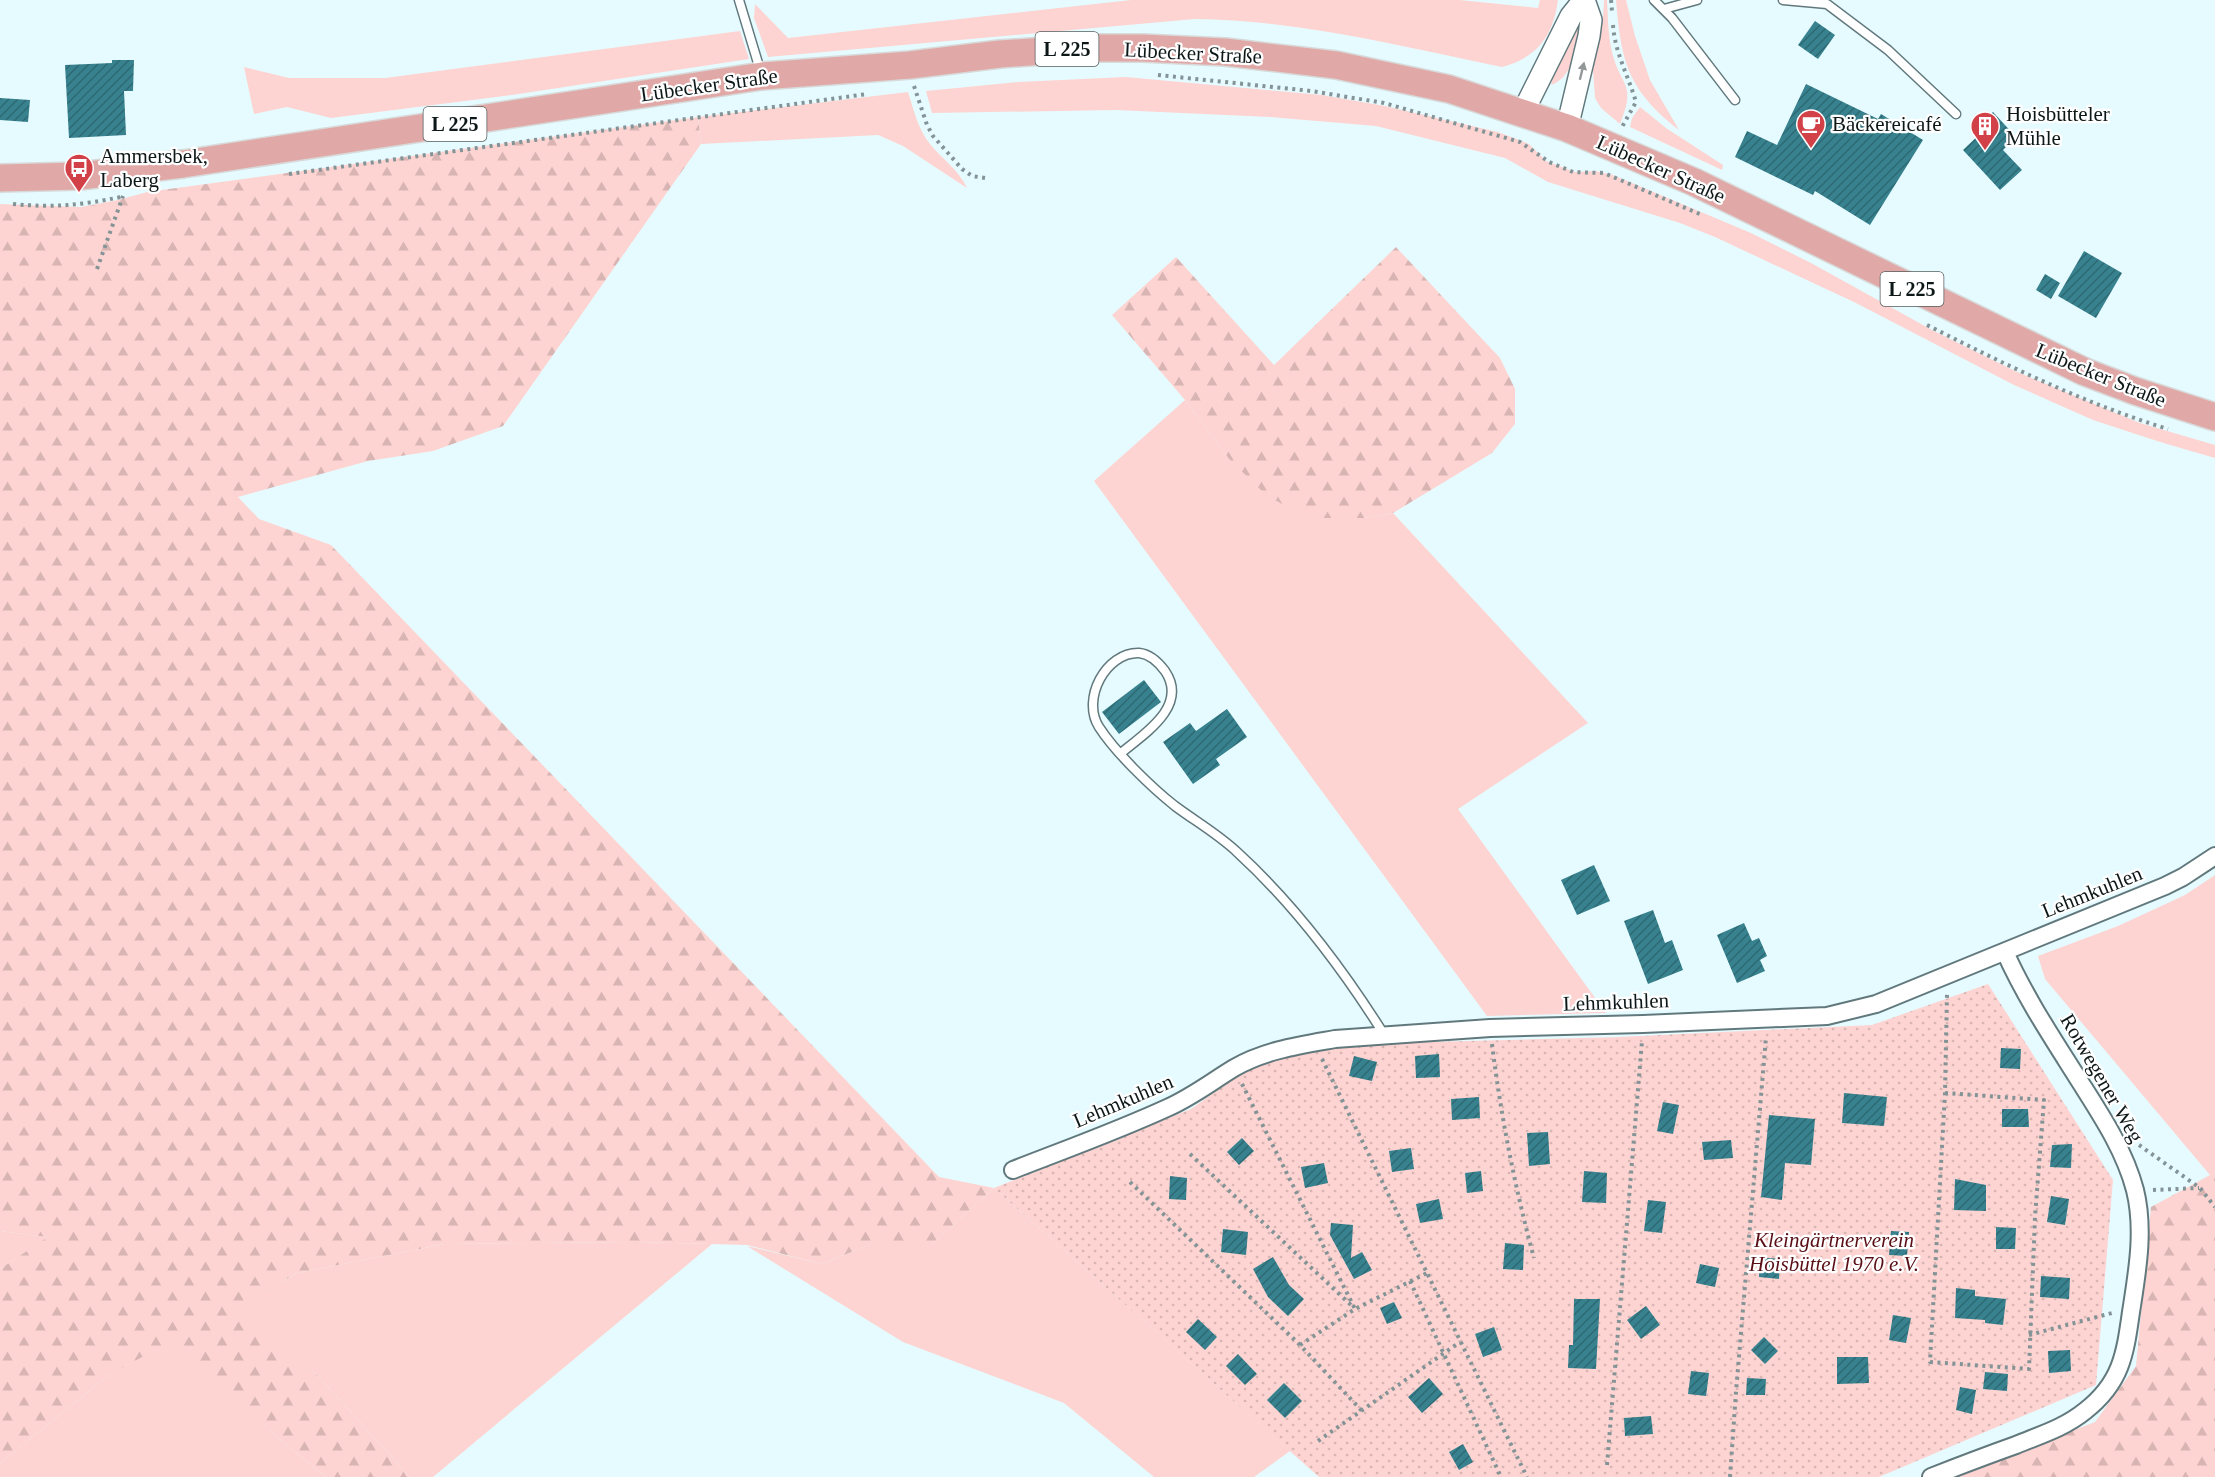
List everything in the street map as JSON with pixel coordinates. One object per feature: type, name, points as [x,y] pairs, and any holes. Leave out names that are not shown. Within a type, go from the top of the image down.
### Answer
[{"type":"main road","name":"Lübecker Straße","points":[[0,178],[80,176],[123,184],[501,117],[762,76],[913,82],[1000,54],[1089,48],[1204,50],[1336,64],[1449,89],[1567,128],[1694,182],[2085,372],[2215,417]]},
{"type":"street","points":[[1523,112],[1571,16],[1584,0]]},
{"type":"street","points":[[1567,128],[1589,36],[1591,20],[1584,0]]},
{"type":"street","name":"Lehmkuhlen","points":[[1013,1170],[1167,1108],[1196,1094],[1234,1068],[1277,1050],[1314,1042],[1490,1028],[1827,1016],[1845,1012],[1885,1001],[2165,886],[2215,856]]},
{"type":"street","name":"Rotwegener Weg","points":[[1931,1477],[2061,1427],[2094,1404],[2112,1384],[2126,1352],[2140,1245],[2135,1191],[2126,1164],[2105,1121],[2031,1002],[2005,952]]},
{"type":"lane","points":[[739,0],[762,76]]},
{"type":"lane","points":[[1654,0],[1664,9],[1735,100]]},
{"type":"lane","points":[[1664,9],[1697,0]]},
{"type":"lane","points":[[1783,0],[1827,4],[1888,50],[1956,114]]},
{"type":"lane","points":[[1121,753],[1163,717],[1170,704],[1171,689],[1167,674],[1158,661],[1142,653],[1126,655],[1114,662],[1095,686],[1093,702],[1098,726],[1121,753],[1142,776],[1174,805],[1235,849],[1291,906],[1363,1000],[1386,1036]]},
{"type":"path","points":[[1611,0],[1616,46],[1635,102]]},
{"type":"path","points":[[1147,74],[1311,91],[1384,103],[1520,142],[1549,162],[1573,172],[1605,173]]},
{"type":"path","points":[[913,82],[923,116],[933,136],[962,169],[972,176],[985,178]]},
{"type":"path","points":[[289,174],[868,94]]},
{"type":"path","points":[[12,203],[48,207],[80,205],[123,184]]},
{"type":"path","points":[[97,269],[123,184]]},
{"type":"path","points":[[1945,1093],[2044,1100],[2035,1217],[2029,1369],[1930,1362],[1945,1093],[1948,976]]},
{"type":"path","points":[[1730,1477],[1768,1018]]},
{"type":"path","points":[[1607,1465],[1643,1024]]},
{"type":"path","points":[[1490,1028],[1497,1091],[1508,1149],[1534,1258]]},
{"type":"path","points":[[1314,1042],[1527,1477]]},
{"type":"path","points":[[1234,1068],[1355,1309]]},
{"type":"path","points":[[2105,1121],[2200,1188],[2215,1207]]},
{"type":"path","points":[[1190,1154],[1355,1309]]},
{"type":"path","points":[[1130,1182],[1300,1345],[1362,1411]]},
{"type":"path","points":[[2135,1191],[2200,1188]]},
{"type":"path","points":[[1300,1345],[1355,1309],[1426,1273]]},
{"type":"path","points":[[1410,1281],[1501,1477]]},
{"type":"path","points":[[2029,1335],[2132,1307]]},
{"type":"path","points":[[1318,1441],[1460,1342]]},
{"type":"green space","points":[[1131,0],[1460,0],[1538,8],[1540,0],[1558,0],[1552,24],[1542,43],[1515,63],[1502,67],[1311,29],[1234,20],[1195,19],[768,57],[754,18],[755,4],[788,38]]},
{"type":"green space","points":[[1604,0],[1607,0],[1612,52],[1627,93],[1625,111],[1620,124],[1601,108],[1595,98],[1593,70],[1603,18]]},
{"type":"green space","points":[[1616,0],[1626,0],[1650,80],[1679,130],[1648,102],[1630,73],[1621,41]]},
{"type":"green space","points":[[1581,15],[1582,21],[1574,58],[1565,75],[1551,85],[1555,70]]},
{"type":"green space","points":[[740,31],[749,59],[512,95],[331,118],[287,107],[254,114],[244,67],[289,78],[385,78]]},
{"type":"green space","points":[[1126,77],[1322,95],[1385,106],[1498,132],[1529,144],[1546,161],[1575,172],[1595,171],[1613,175],[1751,233],[1811,263],[1932,330],[2015,371],[2140,423],[2215,445],[2215,458],[2093,420],[2014,385],[1856,303],[1715,237],[1680,223],[1548,182],[1505,158],[1376,126],[1270,117],[1116,110],[932,113],[926,91],[1018,82]]},
{"type":"green space","points":[[908,92],[922,132],[960,176],[967,188],[903,146],[878,135],[701,144],[698,117]]},
{"type":"green space","points":[[1640,107],[1666,128],[1723,165],[1722,170],[1630,127],[1632,118]]},
{"type":"green space","points":[[698,117],[701,144],[503,426],[433,451],[368,461],[238,497],[259,519],[331,545],[939,1177],[994,1188],[932,1244],[871,1244],[822,1264],[747,1245],[636,1242],[445,1244],[297,1273],[233,1310],[318,1376],[410,1477],[326,1477],[170,1342],[109,1375],[0,1463],[0,1269],[48,1237],[0,1231],[0,204],[81,207],[147,192]]},
{"type":"green space","points":[[1396,247],[1500,358],[1515,389],[1515,424],[1492,453],[1393,513],[1364,518],[1307,518],[1266,495],[1229,459],[1185,400],[1112,315],[1176,257],[1274,365]]},
{"type":"green space","points":[[1185,400],[1229,459],[1364,518],[1393,513],[1588,723],[1458,809],[1606,1013],[1487,1016],[1094,481]]},
{"type":"green space","points":[[2215,875],[2215,1175],[2210,1175],[2045,979],[2038,956],[2118,926],[2185,895]]},
{"type":"green space","name":"Kleingärtnerverein Hoisbüttel 1970 e.V.","points":[[1988,984],[2113,1180],[2096,1385],[1879,1477],[1319,1477],[994,1188],[1191,1109],[1253,1065],[1313,1045],[1619,1037],[1872,1025]]},
{"type":"green space","points":[[2210,1175],[2215,1175],[2215,1477],[1954,1477],[2095,1422],[2136,1366],[2151,1207]]},
{"type":"green space","points":[[994,1188],[1290,1451],[1254,1477],[1154,1477],[1064,1403],[903,1342],[747,1246],[822,1264],[871,1244],[932,1244]]},
{"type":"green space","points":[[0,1231],[49,1237],[0,1269]]},
{"type":"green space","points":[[636,1242],[712,1244],[433,1477],[410,1477],[318,1376],[232,1310],[297,1273],[445,1244]]},
{"type":"green space","points":[[170,1341],[276,1436],[326,1477],[0,1477],[0,1463],[109,1375]]},
{"type":"building","points":[[1815,21],[1835,35],[1818,59],[1798,45]]},
{"type":"building","points":[[112,60],[134,60],[133,91],[124,91],[126,135],[69,138],[65,65],[112,63]]},
{"type":"building","points":[[1806,84],[1878,119],[1881,114],[1923,140],[1870,225],[1815,191],[1813,195],[1735,157],[1747,131],[1777,145]]},
{"type":"building","points":[[0,98],[30,100],[28,122],[0,120]]},
{"type":"building","points":[[1993,112],[2016,137],[2003,150],[2022,170],[2000,190],[1963,150],[1984,130],[1979,125]]},
{"type":"building","points":[[2084,251],[2122,273],[2096,318],[2058,296]]},
{"type":"building","points":[[2045,274],[2060,283],[2051,299],[2036,290]]},
{"type":"building","points":[[1144,680],[1161,702],[1119,734],[1102,712]]},
{"type":"building","points":[[1227,709],[1247,737],[1216,759],[1220,765],[1193,784],[1163,742],[1190,723],[1196,731]]},
{"type":"building","points":[[1594,865],[1610,901],[1577,915],[1561,880]]},
{"type":"building","points":[[1653,910],[1665,943],[1672,940],[1683,970],[1648,984],[1624,921]]},
{"type":"building","points":[[1744,923],[1752,941],[1759,938],[1767,956],[1760,960],[1765,971],[1737,983],[1717,935]]},
{"type":"building","points":[[2001,1048],[2021,1049],[2020,1069],[2000,1068]]},
{"type":"building","points":[[1439,1054],[1440,1077],[1416,1078],[1415,1056]]},
{"type":"building","points":[[1354,1056],[1377,1062],[1372,1081],[1349,1076]]},
{"type":"building","points":[[1844,1093],[1887,1097],[1884,1126],[1842,1123]]},
{"type":"building","points":[[1479,1097],[1480,1118],[1452,1120],[1451,1099]]},
{"type":"building","points":[[1663,1102],[1679,1105],[1673,1134],[1657,1131]]},
{"type":"building","points":[[2002,1109],[2028,1109],[2029,1127],[2002,1127]]},
{"type":"building","points":[[1769,1115],[1815,1119],[1811,1165],[1785,1163],[1782,1200],[1761,1197]]},
{"type":"building","points":[[1548,1132],[1550,1164],[1529,1166],[1527,1133]]},
{"type":"building","points":[[1242,1138],[1254,1151],[1239,1165],[1227,1152]]},
{"type":"building","points":[[1731,1140],[1733,1158],[1704,1160],[1702,1142]]},
{"type":"building","points":[[2072,1144],[2071,1168],[2050,1167],[2052,1145]]},
{"type":"building","points":[[1411,1148],[1414,1169],[1392,1172],[1389,1151]]},
{"type":"building","points":[[1324,1163],[1328,1183],[1305,1188],[1301,1167]]},
{"type":"building","points":[[1481,1171],[1483,1191],[1467,1193],[1465,1173]]},
{"type":"building","points":[[1584,1171],[1607,1173],[1606,1203],[1582,1202]]},
{"type":"building","points":[[1170,1176],[1187,1178],[1186,1200],[1169,1199]]},
{"type":"building","points":[[1955,1179],[1986,1185],[1986,1211],[1954,1210]]},
{"type":"building","points":[[2051,1196],[2069,1199],[2065,1225],[2047,1222]]},
{"type":"building","points":[[1439,1199],[1443,1219],[1420,1223],[1416,1204]]},
{"type":"building","points":[[1648,1200],[1666,1202],[1662,1233],[1644,1231]]},
{"type":"building","points":[[1331,1223],[1353,1225],[1351,1258],[1362,1252],[1372,1270],[1354,1279],[1330,1235]]},
{"type":"building","points":[[1996,1227],[2016,1228],[2015,1249],[1996,1249]]},
{"type":"building","points":[[1223,1229],[1248,1232],[1246,1255],[1221,1252]]},
{"type":"building","points":[[1891,1231],[1909,1232],[1907,1256],[1889,1255]]},
{"type":"building","points":[[1505,1243],[1524,1245],[1523,1270],[1503,1269]]},
{"type":"building","points":[[1273,1257],[1289,1285],[1304,1299],[1288,1316],[1268,1297],[1253,1269]]},
{"type":"building","points":[[1760,1257],[1780,1259],[1779,1279],[1759,1277]]},
{"type":"building","points":[[1700,1264],[1719,1268],[1715,1287],[1696,1283]]},
{"type":"building","points":[[2041,1276],[2070,1278],[2069,1299],[2040,1297]]},
{"type":"building","points":[[1956,1288],[1975,1290],[1975,1296],[2006,1299],[2003,1325],[1985,1323],[1985,1320],[1955,1318]]},
{"type":"building","points":[[1574,1299],[1600,1299],[1596,1369],[1568,1368],[1569,1345],[1573,1345]]},
{"type":"building","points":[[1394,1302],[1402,1318],[1387,1324],[1380,1308]]},
{"type":"building","points":[[1646,1306],[1660,1325],[1641,1339],[1627,1320]]},
{"type":"building","points":[[1893,1315],[1911,1318],[1906,1343],[1889,1340]]},
{"type":"building","points":[[1198,1319],[1217,1337],[1205,1350],[1186,1332]]},
{"type":"building","points":[[1494,1327],[1502,1350],[1483,1357],[1475,1334]]},
{"type":"building","points":[[1764,1337],[1778,1351],[1765,1364],[1751,1350]]},
{"type":"building","points":[[2070,1350],[2071,1371],[2049,1373],[2048,1351]]},
{"type":"building","points":[[1238,1354],[1257,1374],[1245,1385],[1226,1366]]},
{"type":"building","points":[[1837,1357],[1868,1357],[1869,1383],[1837,1384]]},
{"type":"building","points":[[1691,1371],[1709,1373],[1706,1396],[1688,1394]]},
{"type":"building","points":[[1985,1372],[2008,1374],[2007,1391],[1983,1389]]},
{"type":"building","points":[[1429,1378],[1443,1394],[1422,1413],[1408,1397]]},
{"type":"building","points":[[1747,1378],[1766,1379],[1765,1395],[1746,1395]]},
{"type":"building","points":[[1284,1383],[1302,1401],[1285,1418],[1267,1400]]},
{"type":"building","points":[[1960,1387],[1976,1390],[1972,1414],[1956,1410]]},
{"type":"building","points":[[1651,1416],[1653,1434],[1625,1436],[1624,1418]]},
{"type":"building","points":[[1463,1444],[1473,1462],[1459,1470],[1449,1452]]},
{"type":"place","name":"Bäckereicafé","points":[[1811,150]]},
{"type":"place","name":"Hoisbütteler Mühle","points":[[1985,152]]},
{"type":"place","name":"Ammersbek, Laberg","points":[[79,194]]}]
